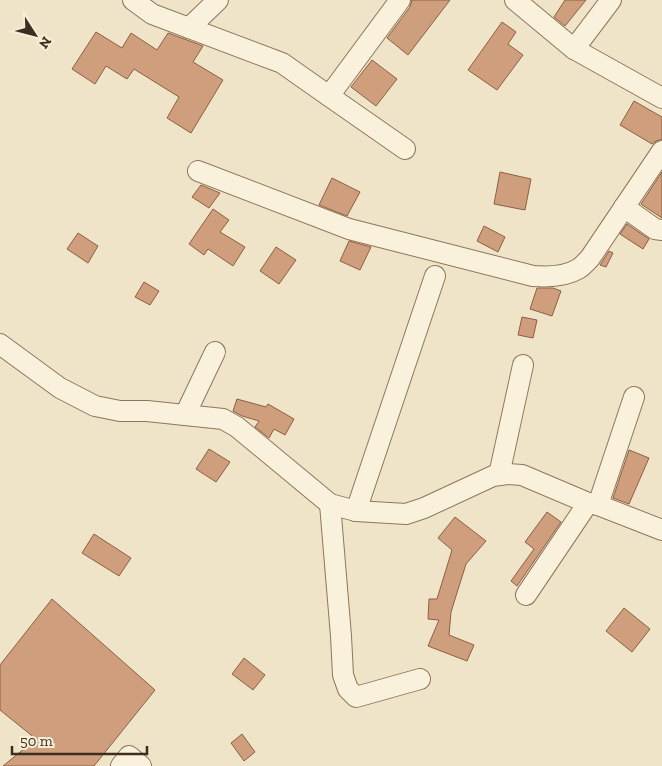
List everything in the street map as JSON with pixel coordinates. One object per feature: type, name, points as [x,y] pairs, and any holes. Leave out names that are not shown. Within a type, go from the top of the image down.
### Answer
[{"type":"street","points":[[133,0],[152,14],[282,63],[405,149]]},
{"type":"street","points":[[188,28],[218,0]]},
{"type":"street","points":[[330,96],[400,0]]},
{"type":"street","points":[[515,0],[574,49],[662,98]]},
{"type":"street","points":[[574,49],[611,0]]},
{"type":"street","points":[[198,171],[349,229],[533,276],[556,275],[578,269],[590,258],[662,151]]},
{"type":"street","points":[[624,208],[655,229],[662,230]]},
{"type":"street","points":[[356,511],[434,276]]},
{"type":"street","points":[[0,344],[60,388],[95,406],[120,411],[147,411],[223,419],[237,427],[330,504],[356,511],[406,514],[424,508],[493,476],[522,475],[662,530]]},
{"type":"street","points":[[185,415],[214,352]]},
{"type":"street","points":[[499,475],[523,365]]},
{"type":"street","points":[[526,595],[593,504],[634,397]]},
{"type":"street","points":[[330,504],[343,675],[348,689],[356,697],[420,679]]},
{"type":"street","points":[[121,766],[129,756],[140,766]]},
{"type":"building","points":[[412,0],[450,0],[408,55],[387,38],[410,7]]},
{"type":"building","points":[[565,0],[586,0],[565,26],[554,17]]},
{"type":"building","points":[[502,22],[516,32],[508,44],[523,55],[497,90],[468,70]]},
{"type":"building","points":[[96,32],[122,48],[131,33],[157,50],[168,33],[203,46],[193,62],[223,80],[191,133],[167,118],[179,97],[134,69],[127,79],[106,66],[95,84],[72,69]]},
{"type":"building","points":[[372,60],[397,79],[376,106],[351,87]]},
{"type":"building","points":[[634,101],[662,117],[662,139],[652,144],[620,125]]},
{"type":"building","points":[[500,172],[531,179],[525,210],[494,204]]},
{"type":"building","points":[[662,172],[662,218],[641,204]]},
{"type":"building","points":[[332,178],[360,192],[347,216],[319,205]]},
{"type":"building","points":[[201,185],[220,193],[209,208],[192,197]]},
{"type":"building","points":[[213,209],[229,220],[220,232],[245,247],[233,266],[208,249],[204,255],[189,244]]},
{"type":"building","points":[[627,224],[649,239],[643,249],[620,234]]},
{"type":"building","points":[[484,226],[505,237],[498,252],[477,241]]},
{"type":"building","points":[[78,233],[98,246],[88,263],[67,249]]},
{"type":"building","points":[[349,241],[371,247],[360,270],[340,261]]},
{"type":"building","points":[[276,247],[296,260],[279,284],[260,271]]},
{"type":"building","points":[[609,251],[613,253],[606,267],[600,265]]},
{"type":"building","points":[[144,282],[159,291],[150,305],[135,297]]},
{"type":"building","points":[[537,288],[553,288],[561,291],[552,316],[530,309]]},
{"type":"building","points":[[522,317],[537,320],[533,338],[518,335]]},
{"type":"building","points":[[237,399],[266,407],[268,404],[294,419],[285,435],[274,429],[269,438],[255,427],[259,421],[233,411]]},
{"type":"building","points":[[209,449],[230,462],[216,482],[196,469]]},
{"type":"building","points":[[629,450],[649,458],[629,504],[613,498]]},
{"type":"building","points":[[547,512],[561,522],[517,586],[511,581],[534,549],[525,542]]},
{"type":"building","points":[[455,517],[486,541],[466,564],[451,612],[449,635],[474,645],[467,661],[428,646],[439,620],[428,619],[429,599],[437,599],[452,550],[438,538]]},
{"type":"building","points":[[94,534],[131,558],[119,576],[82,553]]},
{"type":"building","points":[[52,599],[155,690],[94,766],[3,766],[36,739],[0,710],[0,665]]},
{"type":"building","points":[[624,608],[650,629],[632,652],[606,631]]},
{"type":"building","points":[[244,658],[265,675],[253,690],[232,674]]},
{"type":"building","points":[[242,734],[255,752],[244,761],[231,743]]}]
